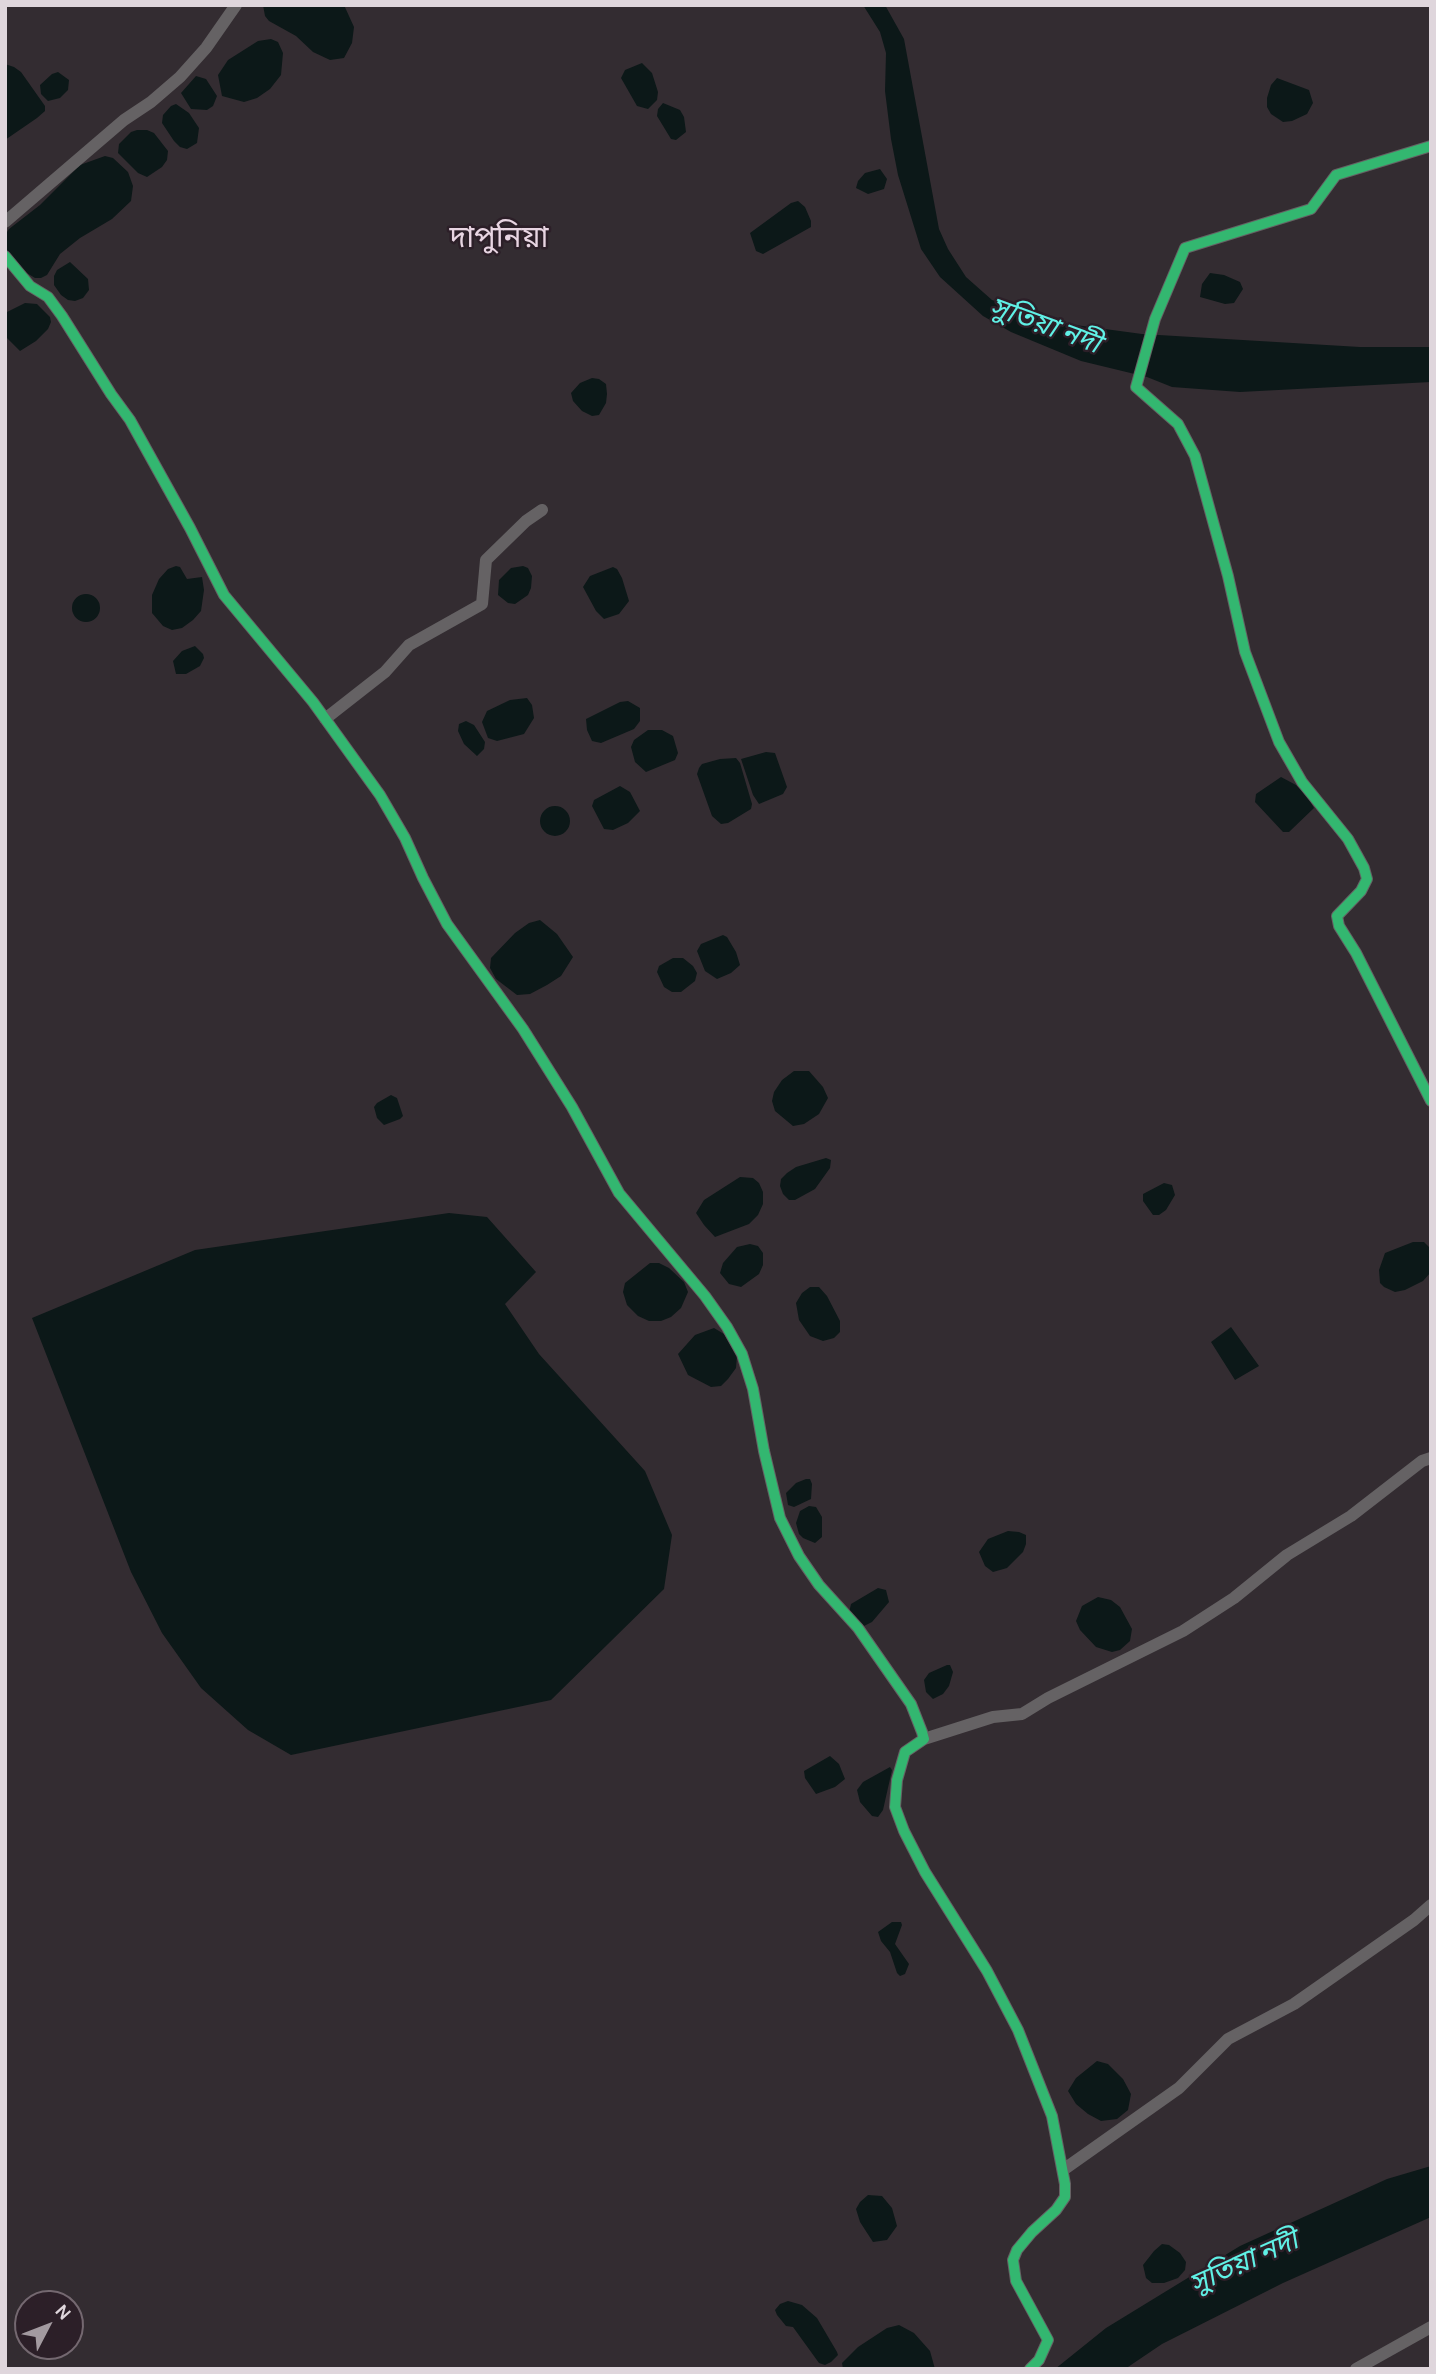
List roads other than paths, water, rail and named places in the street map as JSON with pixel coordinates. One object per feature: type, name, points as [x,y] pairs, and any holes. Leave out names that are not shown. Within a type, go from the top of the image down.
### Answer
[{"type":"street","points":[[5,222],[124,120],[151,102],[180,77],[206,48],[236,5]]},
{"type":"street","points":[[1431,146],[1336,175],[1311,209],[1185,248],[1155,319],[1136,387],[1178,424],[1195,456],[1222,551],[1245,652],[1274,731],[1302,782],[1348,839],[1364,868],[1367,879],[1361,891],[1337,916],[1339,926],[1356,953],[1431,1101]]},
{"type":"street","points":[[5,256],[30,286],[48,297],[130,420],[224,595],[325,719],[380,795],[405,838],[447,924],[523,1029],[572,1107],[620,1194],[727,1327],[742,1354],[753,1389],[780,1518],[799,1556],[820,1585],[858,1628],[911,1704],[924,1739]]},
{"type":"street","points":[[325,719],[385,672],[409,645],[482,604],[486,560],[526,521],[542,510]]},
{"type":"street","points":[[1030,2369],[1039,2360],[1048,2340],[1016,2281],[1013,2260],[1017,2250],[1065,2197],[1063,2171],[1052,2116],[1018,2030],[987,1971],[925,1872],[904,1831],[895,1807],[900,1762],[905,1752],[924,1739],[993,1717],[1022,1714],[1048,1698],[1183,1631],[1234,1598],[1287,1555],[1351,1516],[1422,1461],[1431,1458]]},
{"type":"street","points":[[1063,2171],[1179,2088],[1228,2039],[1287,2009],[1431,1905]]},
{"type":"street","points":[[1356,2369],[1431,2328]]},
{"type":"water","points":[[263,5],[344,5],[354,27],[352,43],[344,58],[330,60],[313,52],[296,36],[269,21]]},
{"type":"water","name":"সুতিয়া নদী","points":[[863,5],[885,5],[904,39],[939,229],[966,277],[992,300],[1068,324],[1142,334],[1360,347],[1431,347],[1431,382],[1240,392],[1172,387],[1147,377],[1081,361],[1011,332],[983,316],[940,277],[921,249],[898,175],[891,139],[885,91],[886,53],[880,32]]},
{"type":"water","points":[[271,39],[278,42],[283,53],[281,75],[270,89],[257,98],[244,102],[222,96],[218,75],[228,60],[258,41]]},
{"type":"water","points":[[642,63],[652,73],[658,92],[657,100],[648,109],[637,106],[621,78],[625,70]]},
{"type":"water","points":[[5,64],[21,72],[45,106],[45,111],[5,140]]},
{"type":"water","points":[[58,72],[69,80],[68,90],[60,98],[48,101],[41,94],[40,85]]},
{"type":"water","points":[[196,76],[206,79],[217,96],[213,106],[207,110],[191,109],[181,93]]},
{"type":"water","points":[[1277,78],[1309,90],[1313,103],[1307,114],[1283,122],[1271,114],[1267,107],[1267,98],[1271,85]]},
{"type":"water","points":[[663,103],[680,110],[684,117],[686,132],[676,140],[671,139],[657,116]]},
{"type":"water","points":[[176,104],[189,113],[199,128],[197,143],[187,149],[174,141],[162,123],[163,115]]},
{"type":"water","points":[[137,130],[154,133],[168,151],[167,160],[162,167],[147,177],[138,173],[118,153],[119,144],[131,132]]},
{"type":"water","points":[[105,156],[113,158],[128,172],[133,186],[131,201],[112,219],[80,238],[60,254],[47,275],[35,278],[25,272],[5,251],[5,235],[9,229],[40,205],[80,165]]},
{"type":"water","points":[[880,169],[887,179],[884,189],[868,194],[856,188],[865,173]]},
{"type":"water","points":[[798,201],[805,207],[811,227],[763,254],[756,251],[750,233],[791,203]]},
{"type":"water","points":[[70,262],[88,279],[89,290],[83,298],[75,301],[61,295],[54,285],[57,270]]},
{"type":"water","points":[[1210,273],[1224,275],[1240,282],[1243,289],[1234,303],[1225,304],[1200,297],[1202,284]]},
{"type":"water","points":[[25,303],[37,304],[50,317],[51,322],[36,341],[20,351],[5,336],[5,313]]},
{"type":"water","points":[[592,378],[606,384],[607,394],[606,403],[599,415],[592,416],[582,411],[573,401],[571,393],[580,383]]},
{"type":"water","points":[[180,567],[187,579],[202,577],[204,590],[201,611],[182,628],[172,630],[163,626],[152,613],[152,595],[159,579],[168,569]]},
{"type":"water","points":[[613,567],[622,578],[629,601],[619,614],[604,619],[596,611],[583,587],[590,576]]},
{"type":"water","points":[[511,568],[528,568],[532,576],[531,588],[528,595],[515,604],[508,603],[498,595],[499,580]]},
{"type":"water","points":[[86,594],[96,598],[100,608],[96,618],[86,622],[76,618],[72,608],[76,598]]},
{"type":"water","points":[[195,646],[204,658],[200,666],[186,674],[176,674],[173,661],[182,651]]},
{"type":"water","points":[[527,698],[532,705],[534,718],[524,734],[497,741],[488,738],[482,722],[487,711],[510,700]]},
{"type":"water","points":[[628,701],[640,708],[640,721],[634,729],[601,743],[592,741],[586,719],[620,702]]},
{"type":"water","points":[[466,721],[474,725],[485,742],[484,749],[477,756],[464,744],[458,731],[459,724]]},
{"type":"water","points":[[648,730],[662,730],[673,736],[678,753],[675,760],[646,772],[635,762],[631,747],[634,740]]},
{"type":"water","points":[[766,752],[775,753],[787,787],[783,794],[759,804],[753,795],[741,759]]},
{"type":"water","points":[[736,758],[740,763],[752,804],[751,809],[728,823],[721,824],[712,816],[697,774],[702,764]]},
{"type":"water","points":[[1281,777],[1296,785],[1314,808],[1289,832],[1283,832],[1255,802],[1256,794]]},
{"type":"water","points":[[620,786],[630,792],[640,811],[628,823],[613,830],[604,829],[592,806],[594,800]]},
{"type":"water","points":[[555,806],[565,811],[570,821],[565,831],[555,836],[545,831],[540,821],[545,811]]},
{"type":"water","points":[[540,920],[557,934],[573,957],[561,976],[530,994],[517,995],[496,979],[490,968],[491,958],[515,933],[529,923]]},
{"type":"water","points":[[723,935],[736,952],[740,965],[731,973],[717,979],[705,971],[697,951],[701,944]]},
{"type":"water","points":[[673,958],[683,958],[697,973],[695,981],[681,992],[672,992],[664,987],[657,972],[659,966]]},
{"type":"water","points":[[794,1071],[809,1071],[823,1087],[828,1098],[819,1114],[804,1124],[793,1126],[775,1111],[772,1101],[782,1080]]},
{"type":"water","points":[[391,1095],[397,1098],[403,1116],[384,1125],[377,1118],[374,1107]]},
{"type":"water","points":[[826,1158],[831,1160],[830,1168],[815,1189],[795,1200],[789,1200],[783,1194],[781,1179],[787,1173],[796,1167]]},
{"type":"water","points":[[740,1177],[753,1178],[759,1183],[763,1192],[763,1204],[758,1215],[749,1224],[715,1237],[696,1213],[704,1200]]},
{"type":"water","points":[[1164,1183],[1172,1185],[1175,1195],[1166,1210],[1159,1215],[1153,1215],[1143,1201],[1143,1194]]},
{"type":"water","points":[[449,1213],[487,1217],[536,1272],[505,1304],[539,1354],[645,1471],[672,1535],[664,1589],[551,1700],[291,1755],[248,1730],[201,1688],[162,1633],[131,1572],[32,1318],[195,1250]]},
{"type":"water","points":[[1413,1242],[1424,1242],[1431,1249],[1431,1272],[1423,1281],[1405,1290],[1395,1292],[1384,1287],[1380,1283],[1379,1270],[1385,1253]]},
{"type":"water","points":[[750,1244],[758,1246],[763,1253],[763,1265],[759,1274],[741,1287],[729,1284],[720,1273],[723,1263],[737,1247]]},
{"type":"water","points":[[650,1263],[659,1263],[669,1268],[684,1282],[688,1292],[681,1308],[661,1321],[649,1321],[638,1316],[627,1305],[623,1292],[625,1283]]},
{"type":"water","points":[[810,1287],[819,1287],[827,1296],[840,1321],[840,1332],[834,1338],[823,1341],[810,1336],[799,1320],[796,1303]]},
{"type":"water","points":[[1231,1327],[1259,1366],[1235,1380],[1211,1342]]},
{"type":"water","points":[[714,1328],[724,1334],[737,1356],[736,1368],[728,1379],[721,1386],[711,1387],[688,1375],[678,1354],[695,1335]]},
{"type":"water","points":[[810,1479],[812,1484],[811,1499],[794,1507],[788,1505],[786,1493],[796,1483]]},
{"type":"water","points":[[809,1506],[816,1507],[822,1517],[822,1537],[815,1543],[799,1534],[796,1523],[800,1511]]},
{"type":"water","points":[[1008,1531],[1026,1535],[1026,1544],[1023,1552],[1007,1568],[993,1572],[985,1566],[979,1552],[988,1539]]},
{"type":"water","points":[[878,1588],[886,1590],[889,1602],[872,1622],[864,1626],[849,1613],[851,1604]]},
{"type":"water","points":[[1098,1597],[1111,1600],[1120,1607],[1132,1629],[1130,1641],[1120,1650],[1112,1652],[1096,1647],[1080,1630],[1076,1621],[1082,1606]]},
{"type":"water","points":[[950,1665],[953,1672],[949,1686],[943,1694],[933,1699],[926,1692],[924,1680],[929,1673]]},
{"type":"water","points":[[830,1756],[839,1764],[845,1779],[835,1787],[816,1794],[805,1778],[804,1771]]},
{"type":"water","points":[[890,1767],[892,1770],[883,1810],[878,1817],[872,1816],[860,1802],[857,1790],[863,1782]]},
{"type":"water","points":[[892,1922],[901,1922],[895,1944],[909,1964],[905,1974],[900,1976],[878,1932]]},
{"type":"water","points":[[1097,2061],[1108,2064],[1123,2079],[1131,2094],[1128,2110],[1117,2119],[1101,2121],[1088,2114],[1076,2104],[1068,2091],[1076,2078]]},
{"type":"water","name":"সুতিয়া নদী","points":[[1431,2166],[1431,2217],[1283,2283],[1162,2344],[1125,2369],[1055,2369],[1106,2328],[1240,2246],[1387,2179]]},
{"type":"water","points":[[868,2195],[882,2196],[892,2208],[897,2226],[887,2240],[873,2242],[860,2222],[856,2209]]},
{"type":"water","points":[[1162,2244],[1169,2245],[1180,2253],[1186,2262],[1185,2270],[1178,2278],[1164,2283],[1152,2283],[1146,2278],[1143,2265]]},
{"type":"water","points":[[788,2301],[802,2305],[817,2318],[838,2355],[831,2362],[825,2365],[819,2363],[793,2327],[786,2326],[777,2315],[775,2310]]},
{"type":"water","points":[[899,2325],[914,2333],[930,2351],[935,2369],[843,2369],[842,2363],[858,2347],[887,2328]]},
{"type":"district","name":"দাপুনিয়া","points":[[499,238]]}]
